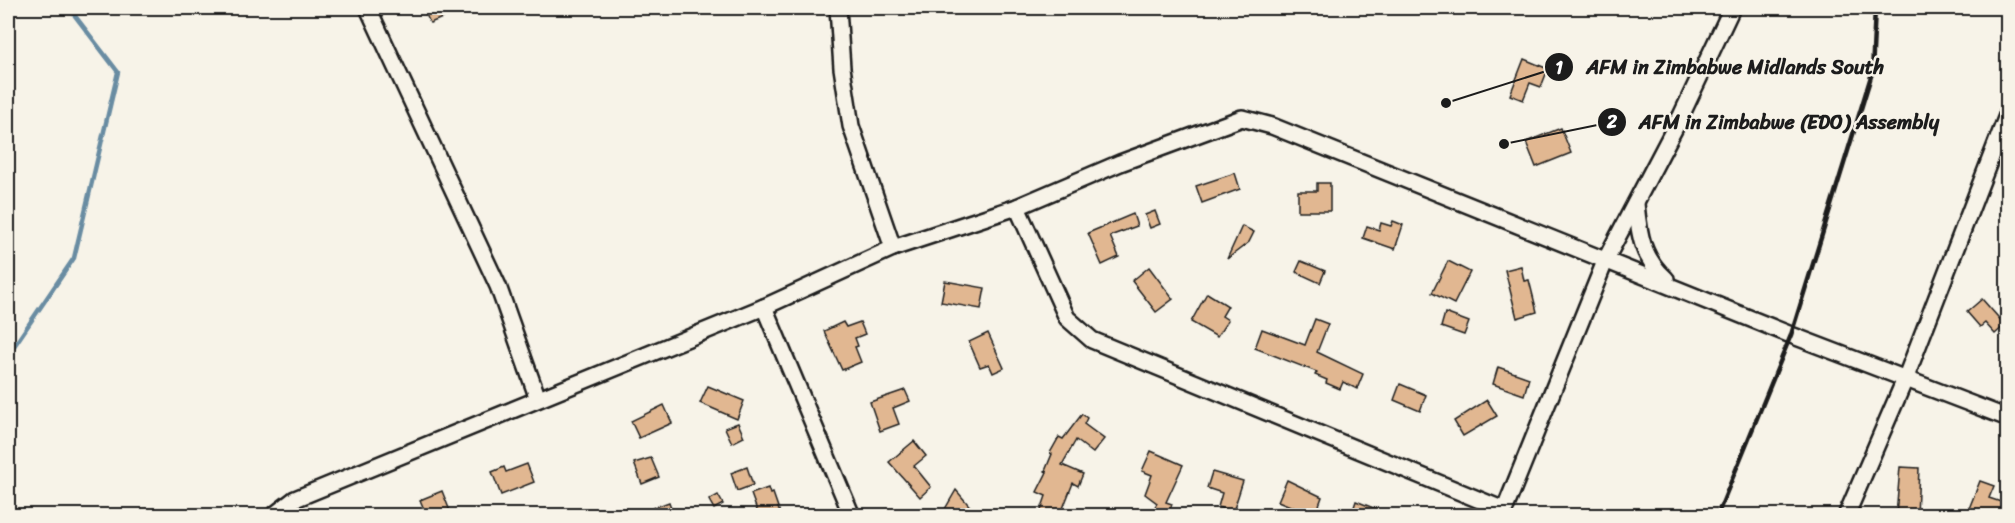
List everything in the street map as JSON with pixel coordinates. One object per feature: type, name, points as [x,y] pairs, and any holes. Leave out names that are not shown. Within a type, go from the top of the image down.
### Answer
[{"type":"street","points":[[368,8],[498,286],[538,399]]},
{"type":"street","points":[[838,8],[842,68],[851,126],[893,248]]},
{"type":"street","points":[[1017,207],[1067,318],[1092,340],[1503,513],[1606,259],[1681,116],[1702,65],[1726,26],[1732,8]]},
{"type":"street","points":[[1846,516],[1906,377],[2007,113]]},
{"type":"street","points":[[273,516],[295,499],[764,307],[893,248],[1017,207],[1120,163],[1242,118],[1272,126],[1673,285],[1791,335],[1906,377],[2007,418]]},
{"type":"street","points":[[1636,204],[1643,249],[1651,264],[1673,285]]},
{"type":"street","points":[[764,307],[852,516]]},
{"type":"building","points":[[423,8],[467,8],[430,23]]},
{"type":"building","points":[[1524,59],[1548,69],[1541,87],[1530,83],[1523,100],[1510,95]]},
{"type":"building","points":[[1561,128],[1571,153],[1536,167],[1526,142]]},
{"type":"building","points":[[1235,173],[1240,189],[1202,203],[1196,186]]},
{"type":"building","points":[[1317,183],[1330,183],[1330,211],[1298,211],[1298,191],[1317,191]]},
{"type":"building","points":[[1155,211],[1160,224],[1150,228],[1145,215]]},
{"type":"building","points":[[1133,214],[1137,226],[1110,236],[1119,257],[1102,265],[1088,233]]},
{"type":"building","points":[[1393,221],[1403,225],[1395,249],[1363,238],[1367,226],[1379,230],[1381,223],[1391,226]]},
{"type":"building","points":[[1242,226],[1254,232],[1249,242],[1227,259]]},
{"type":"building","points":[[1301,261],[1325,271],[1320,283],[1296,272]]},
{"type":"building","points":[[1448,261],[1470,272],[1454,304],[1432,293]]},
{"type":"building","points":[[1521,266],[1524,281],[1529,280],[1537,312],[1517,318],[1505,270]]},
{"type":"building","points":[[1149,267],[1173,299],[1156,312],[1132,281]]},
{"type":"building","points":[[945,281],[985,288],[981,309],[941,302]]},
{"type":"building","points":[[1207,293],[1228,306],[1222,316],[1228,320],[1217,337],[1191,322]]},
{"type":"building","points":[[1982,299],[2005,325],[1995,334],[1985,323],[1980,327],[1967,312]]},
{"type":"building","points":[[1445,313],[1469,322],[1464,335],[1441,327]]},
{"type":"building","points":[[1315,319],[1328,324],[1317,352],[1363,374],[1357,389],[1343,382],[1340,389],[1315,375],[1317,372],[1255,348],[1262,329],[1305,345]]},
{"type":"building","points":[[843,322],[846,327],[860,322],[865,334],[855,338],[858,346],[855,347],[861,362],[842,370],[824,331]]},
{"type":"building","points":[[988,333],[1004,368],[993,373],[989,364],[980,367],[969,342]]},
{"type":"building","points":[[1498,367],[1529,378],[1524,395],[1493,384]]},
{"type":"building","points":[[1400,384],[1426,395],[1420,411],[1394,400]]},
{"type":"building","points":[[708,386],[744,401],[737,419],[700,403]]},
{"type":"building","points":[[905,390],[910,401],[893,408],[899,424],[880,431],[870,402]]},
{"type":"building","points":[[1487,400],[1497,416],[1463,436],[1454,421]]},
{"type":"building","points":[[664,405],[672,423],[639,438],[631,421]]},
{"type":"building","points":[[1082,414],[1087,418],[1084,424],[1104,439],[1093,453],[1076,440],[1062,465],[1083,474],[1078,486],[1073,483],[1060,516],[1039,516],[1046,496],[1037,492],[1047,472],[1045,471],[1052,454],[1050,453],[1059,437],[1063,439]]},
{"type":"building","points":[[738,423],[744,437],[732,443],[725,428]]},
{"type":"building","points":[[914,441],[926,456],[914,466],[931,487],[920,497],[889,462]]},
{"type":"building","points":[[1151,451],[1183,465],[1166,502],[1172,504],[1168,516],[1150,516],[1157,503],[1145,494],[1152,475],[1142,471]]},
{"type":"building","points":[[651,458],[659,477],[642,484],[634,463]]},
{"type":"building","points":[[527,464],[534,482],[501,495],[492,472],[504,467],[506,472]]},
{"type":"building","points":[[747,467],[753,485],[737,491],[731,473]]},
{"type":"building","points":[[1900,467],[1919,468],[1917,516],[1896,516]]},
{"type":"building","points":[[1212,472],[1243,481],[1233,512],[1218,507],[1222,493],[1207,488]]},
{"type":"building","points":[[1287,480],[1322,497],[1315,516],[1278,501]]},
{"type":"building","points":[[1980,481],[1994,486],[1989,498],[2007,504],[2007,516],[1984,512],[1980,516],[1968,511]]},
{"type":"building","points":[[768,488],[770,494],[773,493],[781,516],[759,516],[751,494]]},
{"type":"building","points":[[956,490],[978,516],[941,516]]},
{"type":"building","points":[[442,491],[452,516],[427,516],[420,500]]},
{"type":"building","points":[[718,495],[723,504],[714,509],[709,500]]},
{"type":"building","points":[[1356,501],[1391,515],[1391,516],[1351,516]]},
{"type":"building","points":[[669,502],[674,516],[637,516],[637,514]]},
{"type":"waterway","points":[[8,355],[74,258],[118,72],[69,8]]},
{"type":"railway","points":[[1717,516],[1791,335],[1872,73],[1875,8]]},
{"type":"place","name":"AFM in Zimbabwe Midlands South","points":[[1446,103]]},
{"type":"place","name":"AFM in Zimbabwe (EDO) Assembly","points":[[1504,144]]}]
